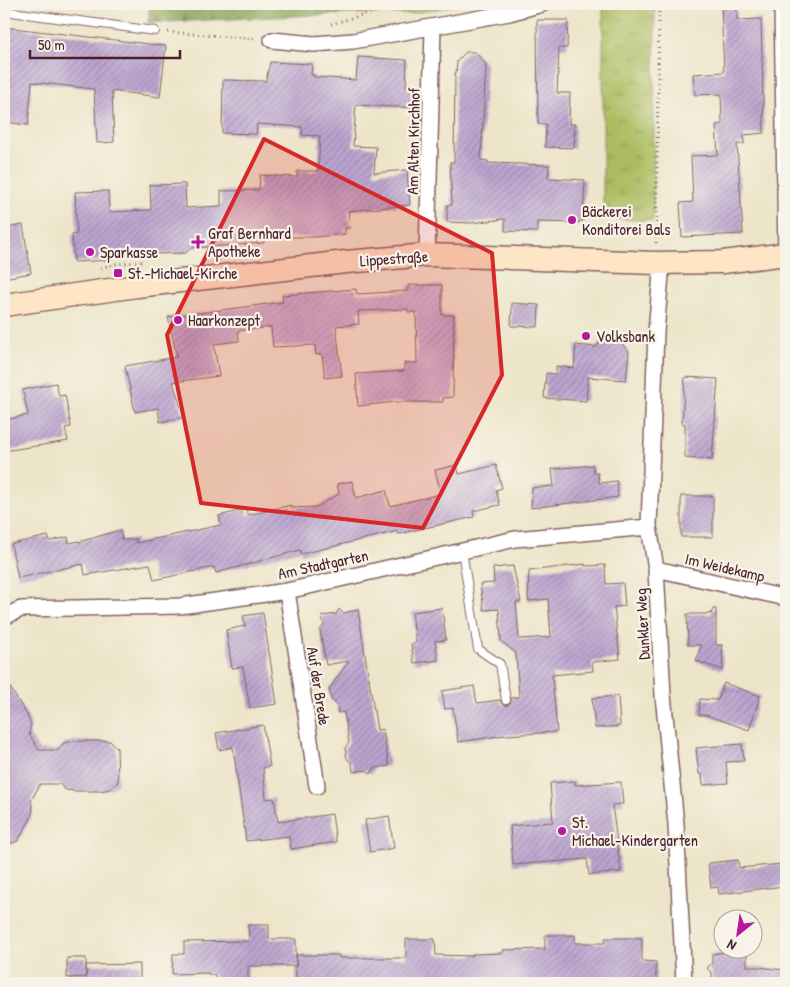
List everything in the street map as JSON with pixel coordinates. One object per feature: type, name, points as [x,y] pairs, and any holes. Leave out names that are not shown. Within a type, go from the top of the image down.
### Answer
[{"type":"main road","name":"Lippestraße","points":[[4,305],[155,284],[346,262],[427,256],[659,263],[723,262],[786,254]]},
{"type":"street","points":[[272,40],[334,43],[433,28],[509,13],[542,4]]},
{"type":"street","points":[[782,4],[785,92],[786,254]]},
{"type":"street","name":"Am Alten Kirchhof","points":[[427,256],[433,28]]},
{"type":"street","name":"Dunkler Weg","points":[[659,263],[649,526],[656,569],[663,695],[676,824],[684,983]]},
{"type":"street","name":"Am Stadtgarten","points":[[4,617],[21,609],[180,606],[286,591],[515,539],[649,526]]},
{"type":"street","name":"Im Weidekamp","points":[[656,569],[786,598]]},
{"type":"street","name":"Auf der Brede","points":[[286,591],[317,786]]},
{"type":"lane","points":[[4,11],[155,32]]},
{"type":"lane","points":[[462,551],[478,649],[500,664],[506,700]]},
{"type":"path","points":[[659,4],[659,263]]},
{"type":"highlighted area","points":[[264,139],[492,253],[502,375],[423,528],[201,503],[167,335]]},
{"type":"green space","points":[[150,4],[342,4],[361,13],[148,23]]},
{"type":"green space","points":[[342,4],[463,4],[409,14],[361,13]]},
{"type":"green space","points":[[603,4],[655,4],[653,221],[603,218]]},
{"type":"building","points":[[721,4],[737,4],[737,20],[761,19],[764,133],[744,135],[744,144],[737,144],[743,234],[682,237],[680,203],[693,202],[691,156],[718,155],[716,125],[722,124],[721,94],[695,95],[693,74],[724,72]]},
{"type":"building","points":[[537,20],[568,20],[567,48],[559,48],[557,93],[570,93],[569,124],[575,124],[574,148],[545,147],[546,124],[538,124]]},
{"type":"building","points":[[4,27],[166,46],[160,97],[112,91],[114,142],[97,143],[94,89],[32,82],[28,125],[4,122]]},
{"type":"building","points":[[466,52],[475,52],[486,64],[481,160],[488,161],[488,163],[549,165],[548,178],[585,180],[583,221],[579,221],[579,223],[537,222],[537,232],[505,231],[505,219],[471,223],[447,222],[447,205],[452,205],[450,162],[454,162],[455,73],[457,61]]},
{"type":"building","points":[[358,57],[407,60],[406,88],[416,89],[415,108],[356,105],[353,146],[376,147],[374,173],[407,170],[410,205],[348,211],[350,228],[345,228],[345,234],[315,237],[263,237],[264,243],[191,248],[186,253],[155,254],[151,250],[111,252],[111,260],[74,262],[72,235],[77,234],[75,192],[108,191],[109,212],[151,210],[150,185],[185,184],[186,208],[221,206],[221,191],[259,190],[260,175],[297,177],[297,171],[318,171],[320,136],[302,135],[302,127],[257,124],[256,134],[222,133],[223,80],[266,81],[270,62],[312,64],[311,75],[314,75],[314,77],[356,80]]},
{"type":"building","points":[[23,225],[31,273],[4,278],[4,228]]},
{"type":"building","points":[[408,285],[442,285],[442,315],[454,315],[453,397],[443,398],[443,402],[395,402],[358,406],[356,374],[404,371],[404,363],[417,363],[416,312],[408,312],[408,309],[358,311],[359,324],[336,326],[342,376],[325,378],[322,354],[316,355],[315,345],[273,347],[271,327],[238,331],[239,341],[214,344],[219,376],[173,382],[184,417],[160,422],[158,408],[135,412],[125,366],[177,357],[168,317],[283,302],[282,295],[356,289],[357,294],[408,291]]},
{"type":"building","points":[[512,303],[539,305],[538,327],[511,326]]},
{"type":"building","points":[[605,338],[618,339],[629,352],[626,380],[588,377],[586,401],[544,398],[546,373],[556,374],[556,366],[574,368],[576,345],[596,347]]},
{"type":"building","points":[[685,377],[718,379],[712,460],[685,458],[685,424],[682,423]]},
{"type":"building","points":[[56,383],[59,396],[65,395],[71,427],[65,428],[68,441],[4,451],[4,420],[28,415],[23,390]]},
{"type":"building","points":[[457,465],[459,474],[496,465],[502,488],[496,490],[500,505],[473,511],[474,517],[398,534],[398,531],[301,554],[300,550],[216,573],[214,567],[154,580],[150,564],[85,575],[83,564],[18,578],[11,544],[48,536],[50,541],[68,537],[69,543],[79,542],[120,530],[122,540],[136,539],[136,543],[221,525],[219,516],[246,509],[248,515],[291,505],[291,508],[316,507],[339,494],[337,484],[352,481],[356,498],[386,490],[390,506],[441,494],[435,470]]},
{"type":"building","points":[[593,465],[594,473],[598,473],[599,483],[617,481],[618,497],[531,508],[532,488],[554,486],[552,469]]},
{"type":"building","points":[[681,496],[713,496],[713,537],[681,537]]},
{"type":"building","points":[[585,564],[585,566],[605,565],[606,584],[623,583],[625,606],[614,607],[620,659],[592,662],[593,671],[552,675],[557,732],[506,735],[458,742],[453,708],[445,709],[442,691],[474,686],[477,703],[500,700],[506,706],[511,702],[511,698],[519,697],[516,653],[501,641],[499,609],[484,610],[480,584],[494,583],[493,568],[513,566],[521,602],[516,602],[519,639],[551,637],[548,599],[528,601],[529,571]]},
{"type":"building","points":[[442,608],[446,640],[435,641],[438,660],[414,663],[411,644],[416,643],[412,612]]},
{"type":"building","points":[[339,609],[343,613],[358,610],[377,730],[383,729],[389,766],[374,768],[371,774],[366,770],[353,772],[352,763],[347,759],[345,748],[349,743],[344,712],[338,713],[337,704],[331,700],[329,689],[349,661],[326,665],[320,630],[324,625],[322,616],[336,614]]},
{"type":"building","points":[[713,609],[716,609],[716,645],[722,645],[723,670],[696,661],[701,645],[688,645],[687,614],[711,614]]},
{"type":"building","points":[[263,613],[277,704],[250,708],[243,667],[232,668],[226,630],[245,626],[243,616]]},
{"type":"building","points":[[4,678],[27,715],[31,725],[29,734],[39,750],[58,750],[64,743],[74,741],[110,741],[117,748],[118,782],[111,789],[100,791],[66,790],[59,784],[40,784],[31,801],[33,810],[30,820],[18,841],[4,846],[4,779],[7,773],[4,758]]},
{"type":"building","points":[[724,683],[760,696],[749,730],[706,715],[699,715],[700,699],[718,700]]},
{"type":"building","points":[[618,696],[620,726],[595,728],[592,698]]},
{"type":"building","points":[[263,725],[270,766],[263,768],[266,799],[274,798],[278,822],[332,814],[336,842],[291,849],[289,836],[246,841],[233,747],[219,750],[216,733]]},
{"type":"building","points":[[742,744],[744,761],[726,762],[728,783],[703,785],[702,774],[699,774],[696,748]]},
{"type":"building","name":"St. Michael-Kindergarten","points":[[575,781],[575,785],[621,782],[623,804],[612,805],[621,872],[589,875],[587,859],[513,865],[510,826],[553,822],[550,783]]},
{"type":"building","points":[[389,816],[394,848],[370,852],[365,820]]},
{"type":"building","points":[[738,860],[739,868],[782,864],[784,886],[719,894],[718,887],[711,888],[708,863]]},
{"type":"building","points":[[248,925],[269,925],[269,939],[296,939],[296,966],[248,966],[248,981],[215,981],[215,975],[209,975],[209,973],[172,974],[173,954],[184,954],[184,942],[249,941]]},
{"type":"building","points":[[545,935],[575,935],[575,943],[605,943],[605,938],[642,938],[642,961],[656,962],[656,981],[602,980],[602,983],[296,983],[296,955],[339,955],[339,958],[406,958],[406,939],[435,939],[436,955],[473,956],[473,954],[503,953],[503,950],[545,949]]},
{"type":"building","points":[[67,958],[86,958],[86,977],[67,978]]},
{"type":"building","points":[[712,960],[747,960],[747,966],[786,970],[786,982],[712,983],[712,973],[707,968],[712,963]]},
{"type":"building","points":[[140,964],[140,983],[86,983],[86,965]]},
{"type":"place","name":"Bäckerei Konditorei Bals","points":[[572,220]]},
{"type":"place","name":"Graf Bernhard Apotheke","points":[[198,242]]},
{"type":"place","name":"Sparkasse","points":[[90,252]]},
{"type":"place","name":"St.-Michael-Kirche","points":[[118,273]]},
{"type":"place","name":"Haarkonzept","points":[[178,320]]},
{"type":"place","name":"Volksbank","points":[[586,336]]},
{"type":"place","name":"St. Michael-Kindergarten","points":[[562,831]]}]
